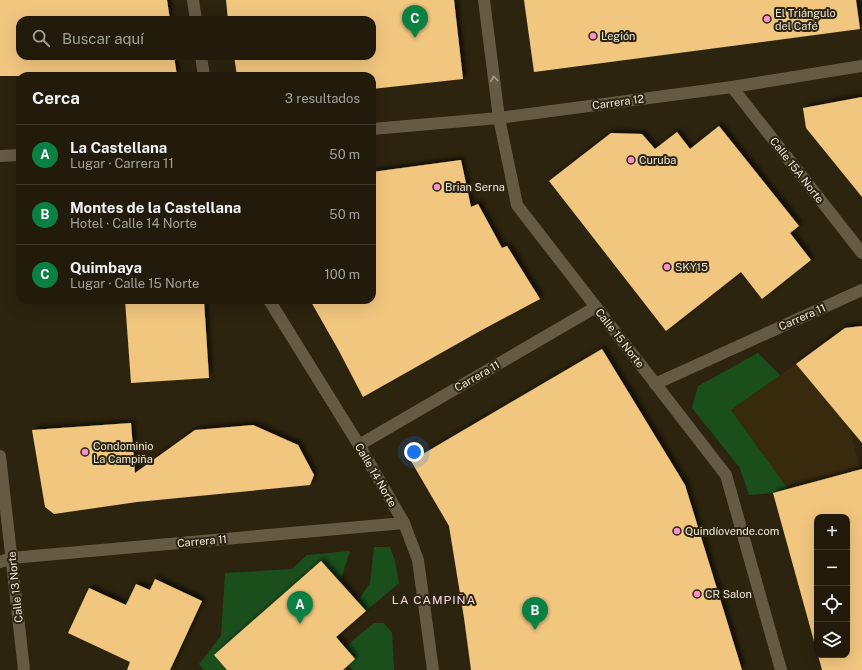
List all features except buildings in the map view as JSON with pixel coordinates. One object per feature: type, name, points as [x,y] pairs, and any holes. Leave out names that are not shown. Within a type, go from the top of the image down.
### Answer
[{"type":"street","points":[[193,0],[195,16]]},
{"type":"street","name":"Calle 15 Norte","points":[[484,0],[499,118],[517,205],[726,476],[781,670]]},
{"type":"street","points":[[202,60],[203,72]]},
{"type":"street","name":"Carrera 12","points":[[376,129],[499,118],[732,86],[862,66]]},
{"type":"street","name":"Calle 15A Norte","points":[[732,86],[862,253]]},
{"type":"street","points":[[0,156],[16,155]]},
{"type":"street","name":"Carrera 11","points":[[655,384],[862,290]]},
{"type":"street","name":"Calle 14 Norte","points":[[271,304],[359,445],[404,523],[418,560],[433,670]]},
{"type":"street","name":"Carrera 11","points":[[359,445],[596,307]]},
{"type":"street","name":"Calle 13 Norte","points":[[0,456],[6,560],[24,670]]},
{"type":"street","name":"Carrera 11","points":[[6,560],[404,523]]},
{"type":"shaded area","points":[[796,364],[850,428],[860,469],[788,489],[731,410]]},
{"type":"green space","points":[[758,353],[780,375],[731,410],[788,489],[773,493],[749,495],[740,468],[692,408],[698,386]]},
{"type":"green space","points":[[374,547],[390,547],[395,561],[399,583],[366,611],[357,602],[370,583]]},
{"type":"green space","points":[[350,551],[340,582],[321,561],[214,655],[227,670],[204,670],[199,664],[221,636],[225,573],[292,569],[307,555]]},
{"type":"green space","points":[[374,623],[384,623],[392,633],[394,670],[353,670],[348,665],[355,659],[345,647]]},
{"type":"place","name":"El Triángulo del Café","points":[[767,19]]},
{"type":"place","name":"Legión","points":[[593,36]]},
{"type":"place","name":"Quimbaya","points":[[415,38]]},
{"type":"place","name":"Curuba","points":[[631,160]]},
{"type":"place","name":"Brian Serna","points":[[437,187]]},
{"type":"place","name":"SKY15","points":[[667,267]]},
{"type":"place","name":"Condominio La Campiña","points":[[85,452]]},
{"type":"place","name":"Quindíovende.com","points":[[677,531]]},
{"type":"place","name":"CR Salon","points":[[697,594]]},
{"type":"place","name":"La Castellana","points":[[300,624]]},
{"type":"place","name":"Montes de la Castellana","points":[[535,630]]},
{"type":"district","name":"LA CAMPIÑA","points":[[434,600]]}]
